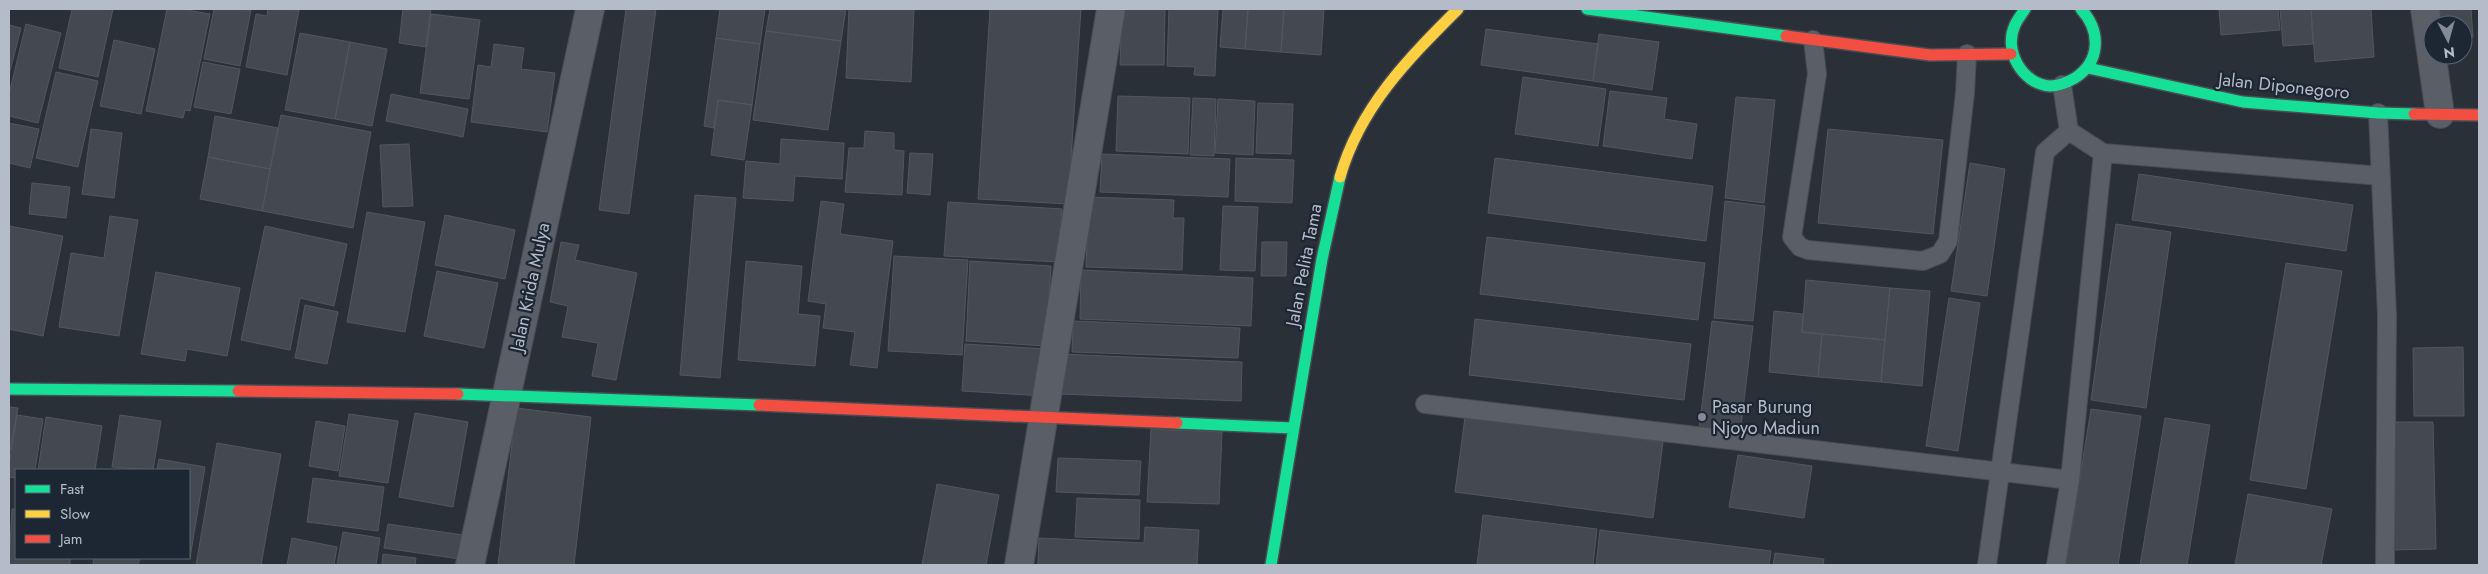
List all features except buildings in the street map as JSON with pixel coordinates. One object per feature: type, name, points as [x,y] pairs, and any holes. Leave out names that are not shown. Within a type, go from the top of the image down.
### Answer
[{"type":"street","name":"Jalan Krida Mulya","points":[[470,565],[590,9]]},
{"type":"street","points":[[1020,565],[1111,9]]},
{"type":"street","name":"Jalan Pelita Tama","points":[[1271,565],[1292,428],[1334,198],[1358,128],[1380,92],[1458,9]]},
{"type":"street","points":[[1586,9],[1930,54],[2011,54]]},
{"type":"street","points":[[2025,9],[2017,18],[2012,29],[2010,41],[2011,54],[2018,68],[2030,79],[2045,85],[2062,85],[2077,78],[2088,68],[2095,54],[2097,38],[2092,22],[2081,9]]},
{"type":"street","points":[[2425,9],[2440,114]]},
{"type":"street","name":"Jalan Diponegoro","points":[[2088,68],[2243,102],[2378,113],[2479,115]]},
{"type":"street","points":[[9,389],[507,394],[1292,428]]},
{"type":"lane","points":[[1813,40],[1817,74],[1792,237],[1795,243],[1808,250],[1923,261],[1940,254],[1948,242],[1965,93],[1967,54]]},
{"type":"lane","points":[[2062,85],[2069,131],[2103,153],[2381,176]]},
{"type":"lane","points":[[2378,113],[2386,315],[2385,565]]},
{"type":"lane","points":[[1987,565],[2045,152],[2069,131]]},
{"type":"lane","points":[[2056,565],[2070,480],[2103,153]]},
{"type":"lane","points":[[1425,404],[2070,480]]},
{"type":"traffic: fast","points":[[1587,9],[1786,36]]},
{"type":"traffic: fast","points":[[2025,9],[2016,23],[2012,35],[2013,55],[2023,72],[2031,79],[2040,84],[2050,86],[2063,84],[2075,78],[2084,71],[2094,54],[2095,36],[2088,18],[2081,9]]},
{"type":"traffic: fast","points":[[2088,68],[2243,102],[2378,113],[2414,114]]},
{"type":"traffic: fast","points":[[1271,565],[1322,259],[1340,177]]},
{"type":"traffic: fast","points":[[9,389],[238,391]]},
{"type":"traffic: fast","points":[[458,394],[759,405]]},
{"type":"traffic: fast","points":[[1177,423],[1292,428]]},
{"type":"traffic: slow","points":[[1340,177],[1360,128],[1373,106],[1421,46],[1458,9]]},
{"type":"traffic: jam","points":[[1786,36],[1930,55],[2011,54]]},
{"type":"traffic: jam","points":[[2414,114],[2479,115]]},
{"type":"traffic: jam","points":[[238,391],[458,394]]},
{"type":"traffic: jam","points":[[759,405],[1177,423]]},
{"type":"place","name":"Pasar Burung Njoyo Madiun","points":[[1702,417]]}]
